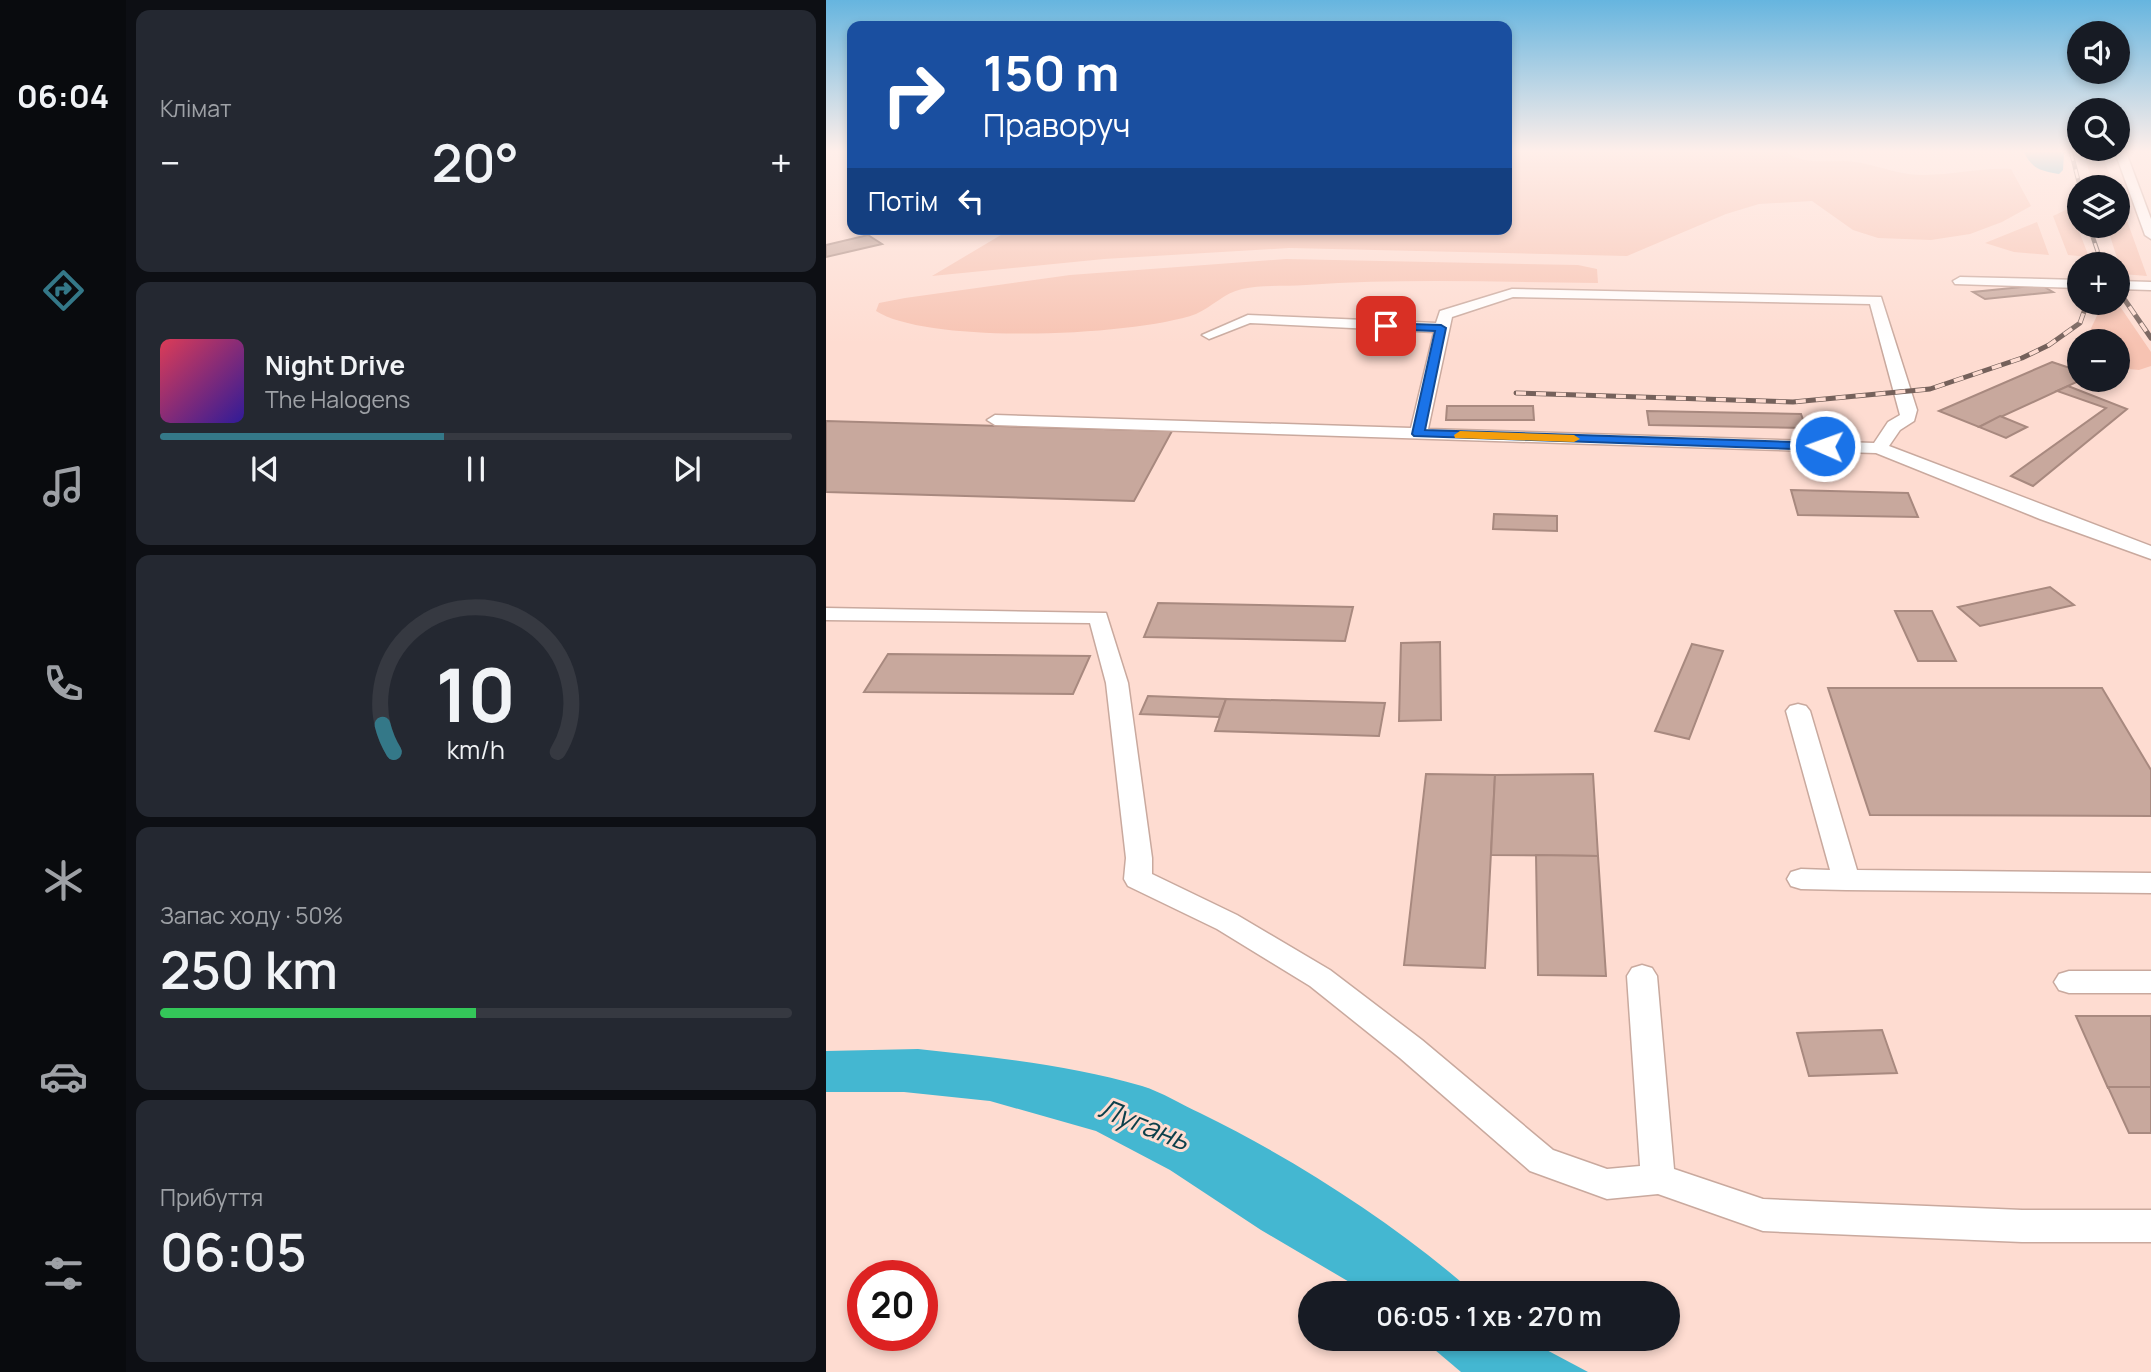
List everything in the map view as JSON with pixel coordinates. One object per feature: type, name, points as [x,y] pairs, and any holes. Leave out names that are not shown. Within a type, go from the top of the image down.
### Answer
[{"type":"street","points":[[2144,216],[2151,235]]},
{"type":"street","points":[[1960,281],[2067,284]]},
{"type":"street","points":[[2130,285],[2151,286]]},
{"type":"street","points":[[1418,434],[1445,314],[1512,293],[1876,300],[1899,384],[1909,410],[1908,417],[1894,426],[1879,448]]},
{"type":"street","points":[[1209,335],[1248,319],[1441,328]]},
{"type":"street","points":[[995,421],[1879,448],[2047,516],[2151,552]]},
{"type":"street","points":[[826,614],[1098,617],[1117,683],[1139,859],[1138,879],[1227,922],[1320,978],[1411,1049],[1542,1161],[1608,1184],[1658,1179],[1763,1215],[2022,1226],[2151,1226]]},
{"type":"street","points":[[1798,711],[1846,880]]},
{"type":"street","points":[[1801,879],[2151,883]]},
{"type":"street","points":[[1642,976],[1658,1179]]},
{"type":"street","points":[[2069,982],[2151,982]]},
{"type":"shaded area","points":[[1512,216],[1721,216],[1627,256],[1289,248],[1104,259],[932,276],[1001,235],[1512,235]]},
{"type":"shaded area","points":[[1833,216],[2013,216],[1970,234],[1931,240],[1878,238],[1853,230]]},
{"type":"shaded area","points":[[2053,216],[2067,216],[2067,238],[2082,238],[2087,252],[2067,252]]},
{"type":"shaded area","points":[[2037,222],[2049,255],[2014,252],[1985,243]]},
{"type":"shaded area","points":[[2130,229],[2147,276],[2130,275],[2130,252],[2115,252],[2111,238],[2130,238]]},
{"type":"shaded area","points":[[1286,259],[1578,265],[1597,269],[1598,283],[1415,281],[1250,287],[1224,297],[1196,314],[1167,322],[1128,328],[1033,334],[940,329],[902,322],[876,311],[879,303],[905,298],[1070,275]]},
{"type":"shaded area","points":[[2097,315],[2126,315],[2151,352],[2151,366],[2139,370],[2130,369],[2130,329],[2091,329]]},
{"type":"water","name":"Лугань","points":[[918,1049],[1059,1067],[1142,1086],[1236,1131],[1308,1172],[1411,1242],[1460,1281],[1348,1281],[1261,1230],[1170,1170],[1096,1131],[990,1101],[904,1092],[826,1092],[826,1051]]},
{"type":"water","points":[[1436,1351],[1549,1351],[1588,1372],[1461,1372]]},
{"type":"building","points":[[868,235],[882,244],[826,257],[826,245]]},
{"type":"building","points":[[2041,285],[2053,292],[1985,299],[1973,292]]},
{"type":"building","points":[[2052,362],[2067,367],[2067,386],[1979,427],[1939,411]]},
{"type":"building","points":[[2067,386],[2067,392],[2083,392],[2127,409],[2033,486],[2011,476],[2106,408],[2057,391]]},
{"type":"building","points":[[1447,406],[1533,406],[1534,420],[1446,420]]},
{"type":"building","points":[[1647,411],[1801,414],[1806,428],[1649,425]]},
{"type":"building","points":[[2000,416],[2027,427],[2006,438],[1979,427]]},
{"type":"building","points":[[826,421],[1172,431],[1134,501],[826,492]]},
{"type":"building","points":[[1791,490],[1908,493],[1918,517],[1798,515]]},
{"type":"building","points":[[1494,514],[1557,516],[1557,531],[1493,529]]},
{"type":"building","points":[[2050,587],[2074,605],[1980,626],[1958,607]]},
{"type":"building","points":[[1158,603],[1353,607],[1345,641],[1144,637]]},
{"type":"building","points":[[1895,611],[1932,611],[1956,661],[1918,661]]},
{"type":"building","points":[[1440,642],[1441,720],[1399,721],[1401,643]]},
{"type":"building","points":[[1692,644],[1723,651],[1689,739],[1655,731]]},
{"type":"building","points":[[888,654],[1090,656],[1073,694],[864,692]]},
{"type":"building","points":[[1828,688],[2102,688],[2151,770],[2151,816],[1870,815]]},
{"type":"building","points":[[1148,696],[1226,699],[1219,717],[1140,714]]},
{"type":"building","points":[[1226,699],[1385,703],[1379,736],[1215,731]]},
{"type":"building","points":[[1426,774],[1495,775],[1485,968],[1404,965]]},
{"type":"building","points":[[1593,774],[1598,856],[1491,855],[1495,775]]},
{"type":"building","points":[[1536,855],[1598,856],[1606,976],[1538,975]]},
{"type":"building","points":[[2076,1016],[2151,1016],[2151,1088],[2108,1088]]},
{"type":"building","points":[[1882,1030],[1897,1073],[1809,1076],[1797,1033]]},
{"type":"building","points":[[2108,1087],[2151,1087],[2151,1133],[2129,1133]]},
{"type":"railway","points":[[2093,238],[2098,252]]},
{"type":"railway","points":[[2130,307],[2151,338]]},
{"type":"railway","points":[[1516,393],[1793,402],[1930,389],[2022,358],[2049,345],[2080,323],[2083,315]]},
{"type":"slow traffic","points":[[1460,435],[1574,439]]},
{"type":"route","points":[[1386,326],[1441,328],[1418,434],[1825,446]]}]
